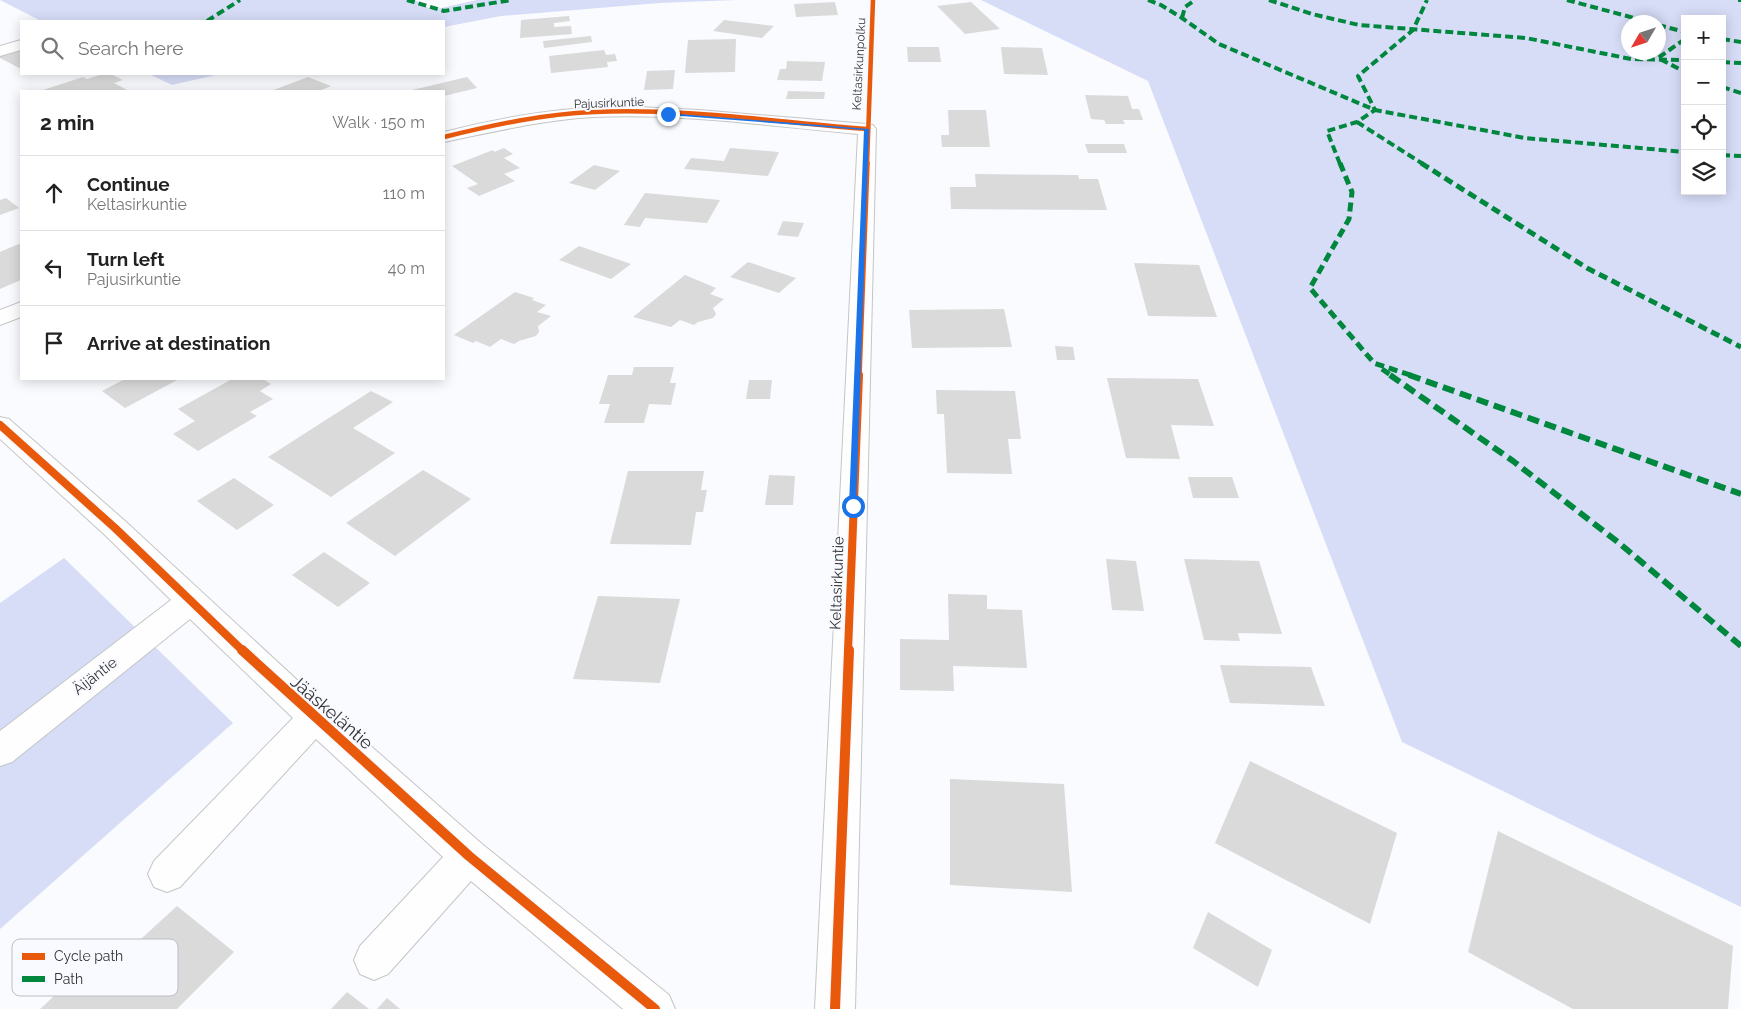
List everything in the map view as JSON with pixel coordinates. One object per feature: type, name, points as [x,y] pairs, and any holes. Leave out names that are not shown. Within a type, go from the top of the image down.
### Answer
[{"type":"street","points":[[0,51],[20,45]]},
{"type":"street","name":"Pajusirkuntie","points":[[445,137],[489,126],[537,118],[642,112],[867,129]]},
{"type":"street","name":"Keltasirkuntie","points":[[835,1009],[867,129]]},
{"type":"street","points":[[0,318],[20,309]]},
{"type":"street","name":"Jääskeläntie","points":[[0,425],[115,528],[270,677],[316,716],[470,856],[655,1009]]},
{"type":"street","name":"Äijäntie","points":[[0,751],[190,601]]},
{"type":"street","points":[[168,874],[316,716]]},
{"type":"street","points":[[374,960],[470,856]]},
{"type":"shaded area","points":[[0,0],[415,0],[432,10],[477,0],[736,0],[659,3],[501,16],[445,27],[445,20],[39,20]]},
{"type":"shaded area","points":[[981,0],[1741,0],[1741,907],[1402,742],[1148,81]]},
{"type":"shaded area","points":[[151,75],[216,75],[172,85]]},
{"type":"shaded area","points":[[64,558],[233,723],[0,929],[0,603]]},
{"type":"building","points":[[835,2],[838,15],[796,17],[794,4]]},
{"type":"building","points":[[971,2],[1000,29],[965,34],[937,6]]},
{"type":"building","points":[[569,16],[570,21],[554,23],[554,27],[571,26],[572,34],[520,38],[521,20]]},
{"type":"building","points":[[724,20],[774,26],[762,38],[713,31]]},
{"type":"building","points":[[591,36],[592,42],[544,48],[543,41]]},
{"type":"building","points":[[736,39],[735,72],[685,73],[688,40]]},
{"type":"building","points":[[907,47],[939,47],[941,62],[908,62]]},
{"type":"building","points":[[1001,47],[1042,48],[1048,75],[1004,74]]},
{"type":"building","points":[[20,48],[20,68],[0,58],[0,54]]},
{"type":"building","points":[[604,50],[606,55],[615,54],[617,61],[607,62],[608,67],[551,73],[549,56]]},
{"type":"building","points":[[787,61],[825,62],[822,81],[777,80],[780,69],[786,69]]},
{"type":"building","points":[[675,70],[673,89],[644,90],[647,71]]},
{"type":"building","points":[[100,75],[113,75],[123,80],[114,83],[127,90],[43,90],[83,77],[87,79]]},
{"type":"building","points":[[308,77],[331,86],[321,90],[274,90]]},
{"type":"building","points":[[467,77],[477,88],[445,96],[445,90],[412,90]]},
{"type":"building","points":[[788,91],[825,92],[824,99],[786,99]]},
{"type":"building","points":[[1085,95],[1128,96],[1132,109],[1139,109],[1143,120],[1123,120],[1125,124],[1106,124],[1104,120],[1091,119]]},
{"type":"building","points":[[948,110],[986,110],[990,147],[942,147],[941,135],[949,135]]},
{"type":"building","points":[[1085,144],[1124,144],[1127,153],[1088,153]]},
{"type":"building","points":[[504,148],[513,154],[504,158],[520,168],[504,174],[515,181],[479,196],[467,188],[478,184],[452,166],[493,150],[494,152]]},
{"type":"building","points":[[730,148],[779,152],[768,176],[684,169],[691,158],[724,161]]},
{"type":"building","points":[[594,165],[620,171],[595,190],[569,183]]},
{"type":"building","points":[[975,174],[1078,175],[1079,179],[1098,179],[1107,210],[951,209],[950,187],[976,187]]},
{"type":"building","points":[[645,193],[720,200],[707,223],[645,218],[640,227],[624,225]]},
{"type":"building","points":[[6,198],[19,208],[0,215],[0,200]]},
{"type":"building","points":[[783,221],[804,223],[798,237],[777,235]]},
{"type":"building","points":[[20,243],[20,280],[0,289],[0,252]]},
{"type":"building","points":[[579,246],[631,264],[611,279],[559,260]]},
{"type":"building","points":[[748,262],[796,278],[779,293],[730,277]]},
{"type":"building","points":[[1134,263],[1199,265],[1217,317],[1148,316]]},
{"type":"building","points":[[685,275],[716,288],[710,294],[724,299],[713,308],[716,314],[713,318],[694,325],[680,320],[671,327],[633,317]]},
{"type":"building","points":[[515,292],[534,298],[532,300],[546,305],[537,312],[551,316],[538,326],[539,332],[536,336],[514,344],[501,339],[490,347],[476,341],[473,343],[454,335]]},
{"type":"building","points":[[1004,309],[1012,347],[912,348],[909,310]]},
{"type":"building","points":[[1055,346],[1073,347],[1075,360],[1057,360]]},
{"type":"building","points":[[634,367],[674,367],[670,383],[676,383],[671,405],[649,404],[644,423],[604,423],[610,404],[599,404],[608,375],[632,375]]},
{"type":"building","points":[[1107,378],[1198,379],[1214,426],[1171,425],[1180,459],[1126,458]]},
{"type":"building","points":[[123,380],[177,380],[125,408],[102,391]]},
{"type":"building","points":[[230,380],[265,380],[271,384],[260,391],[273,399],[250,412],[257,416],[198,451],[173,434],[195,421],[178,409]]},
{"type":"building","points":[[749,380],[772,380],[770,399],[746,399]]},
{"type":"building","points":[[936,390],[1015,391],[1021,439],[1008,439],[1012,474],[947,473],[944,414],[937,414]]},
{"type":"building","points":[[371,391],[393,402],[353,428],[395,453],[331,497],[268,457]]},
{"type":"building","points":[[423,470],[471,499],[395,556],[346,523]]},
{"type":"building","points":[[628,471],[704,471],[701,490],[707,490],[703,512],[696,512],[691,545],[610,544]]},
{"type":"building","points":[[769,475],[795,476],[793,505],[765,505]]},
{"type":"building","points":[[1188,477],[1232,477],[1239,498],[1193,498]]},
{"type":"building","points":[[234,478],[274,505],[237,530],[197,501]]},
{"type":"building","points":[[324,552],[370,583],[338,607],[292,575]]},
{"type":"building","points":[[1106,559],[1136,561],[1144,611],[1112,610]]},
{"type":"building","points":[[1184,559],[1259,561],[1282,634],[1238,633],[1240,641],[1204,640]]},
{"type":"building","points":[[948,594],[987,595],[987,609],[1022,610],[1027,668],[953,666],[954,691],[900,690],[900,639],[949,640]]},
{"type":"building","points":[[598,596],[680,599],[660,683],[573,679]]},
{"type":"building","points":[[1220,665],[1311,667],[1325,706],[1230,703]]},
{"type":"building","points":[[1250,761],[1397,833],[1370,924],[1215,843]]},
{"type":"building","points":[[950,779],[1064,784],[1072,892],[950,885]]},
{"type":"building","points":[[1498,831],[1733,946],[1728,1009],[1573,1009],[1468,952]]},
{"type":"building","points":[[177,906],[234,952],[177,1009],[40,1009],[54,996],[178,996],[178,939],[141,939]]},
{"type":"building","points":[[1208,912],[1272,950],[1258,987],[1193,948]]},
{"type":"building","points":[[347,992],[369,1009],[331,1009]]},
{"type":"building","points":[[387,998],[400,1009],[377,1009]]},
{"type":"marked path","points":[[209,20],[240,0]]},
{"type":"marked path","points":[[407,0],[444,11],[511,0]]},
{"type":"marked path","points":[[1148,0],[1161,5],[1182,18],[1219,44],[1375,110],[1525,138],[1681,152]]},
{"type":"marked path","points":[[1182,18],[1185,7],[1195,0]]},
{"type":"marked path","points":[[1269,0],[1312,14],[1359,25],[1526,38],[1631,59],[1681,60]]},
{"type":"marked path","points":[[1427,0],[1413,30],[1358,76],[1375,110],[1357,122],[1327,131],[1352,192],[1349,219],[1310,288],[1374,363],[1458,391],[1741,494]]},
{"type":"marked path","points":[[1567,0],[1623,15]]},
{"type":"marked path","points":[[1666,27],[1681,31]]},
{"type":"marked path","points":[[1726,40],[1741,42]]},
{"type":"marked path","points":[[1681,42],[1658,58],[1681,70]]},
{"type":"marked path","points":[[1726,62],[1741,63]]},
{"type":"marked path","points":[[1726,88],[1741,93]]},
{"type":"marked path","points":[[1357,122],[1587,268],[1741,347]]},
{"type":"marked path","points":[[1726,155],[1741,156]]},
{"type":"marked path","points":[[1382,369],[1513,461],[1619,543],[1741,646]]},
{"type":"cycle path","name":"Keltasirkunpolku","points":[[835,1009],[873,0]]},
{"type":"cycle path","points":[[445,137],[517,121],[593,112],[699,115],[867,129]]},
{"type":"cycle path","points":[[0,425],[115,528],[270,677],[469,856],[655,1009]]},
{"type":"route","points":[[668,114],[867,129],[853,506]]}]
